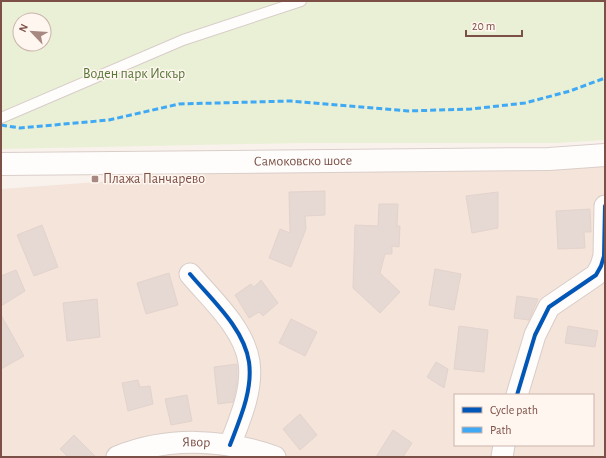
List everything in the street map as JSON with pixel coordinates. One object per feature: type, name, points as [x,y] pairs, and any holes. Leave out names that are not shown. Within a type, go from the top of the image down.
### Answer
[{"type":"main road","name":"Самоковско шосе","points":[[1,164],[549,159],[605,155]]},
{"type":"street","points":[[517,394],[536,335],[549,307],[588,282],[596,275],[601,266],[604,251],[605,206]]},
{"type":"street","points":[[190,274],[234,327],[241,338],[249,361],[249,384],[240,420],[230,445]]},
{"type":"street","name":"Явор","points":[[117,457],[145,448],[194,442],[230,445],[275,457]]},
{"type":"street","points":[[502,457],[504,446]]},
{"type":"lane","points":[[1,118],[184,40],[301,1]]},
{"type":"shaded area","points":[[605,145],[605,457],[1,457],[1,189]]},
{"type":"green space","name":"Воден парк Искър","points":[[1,1],[605,1],[605,140],[557,143],[299,143],[1,149]]},
{"type":"building","points":[[325,191],[325,215],[305,216],[306,229],[291,267],[269,258],[280,229],[290,233],[289,192]]},
{"type":"building","points":[[498,192],[498,228],[472,233],[466,196]]},
{"type":"building","points":[[379,204],[398,204],[397,226],[400,226],[399,247],[392,246],[392,254],[385,254],[380,273],[400,292],[380,313],[353,288],[355,225],[378,226]]},
{"type":"building","points":[[590,209],[591,232],[584,232],[585,248],[558,249],[556,211]]},
{"type":"building","points":[[42,225],[58,267],[34,276],[17,235]]},
{"type":"building","points":[[435,269],[461,274],[454,310],[429,305]]},
{"type":"building","points":[[16,270],[25,291],[1,306],[1,276]]},
{"type":"building","points":[[169,273],[178,305],[146,314],[137,283]]},
{"type":"building","points":[[261,280],[278,303],[263,316],[259,312],[249,318],[235,295],[251,284],[254,287]]},
{"type":"building","points":[[517,296],[538,299],[529,320],[514,318]]},
{"type":"building","points":[[97,299],[100,337],[67,341],[63,303]]},
{"type":"building","points":[[1,315],[24,356],[1,369]]},
{"type":"building","points":[[291,319],[317,332],[305,356],[279,343]]},
{"type":"building","points":[[459,326],[488,330],[484,372],[454,369]]},
{"type":"building","points":[[568,326],[598,331],[595,347],[565,343]]},
{"type":"building","points":[[436,362],[448,369],[444,388],[427,377]]},
{"type":"building","points":[[237,364],[237,382],[233,402],[218,404],[214,367]]},
{"type":"building","points":[[138,380],[140,387],[150,386],[153,404],[128,411],[122,383]]},
{"type":"building","points":[[187,395],[192,421],[171,425],[165,399]]},
{"type":"building","points":[[300,414],[317,435],[300,450],[283,429]]},
{"type":"building","points":[[393,430],[412,443],[403,457],[376,457]]},
{"type":"building","points":[[74,435],[96,457],[68,457],[60,449]]},
{"type":"marked path","points":[[1,125],[20,128],[109,120],[179,104],[291,101],[408,111],[471,109],[525,103],[570,91],[605,78]]},
{"type":"cycle path","points":[[517,394],[535,335],[549,307],[596,275],[601,266],[604,256],[605,206]]},
{"type":"cycle path","points":[[190,274],[226,315],[241,337],[246,349],[250,373],[249,383],[245,404],[230,445]]},
{"type":"place","name":"Плажа Панчарево","points":[[95,179]]}]
